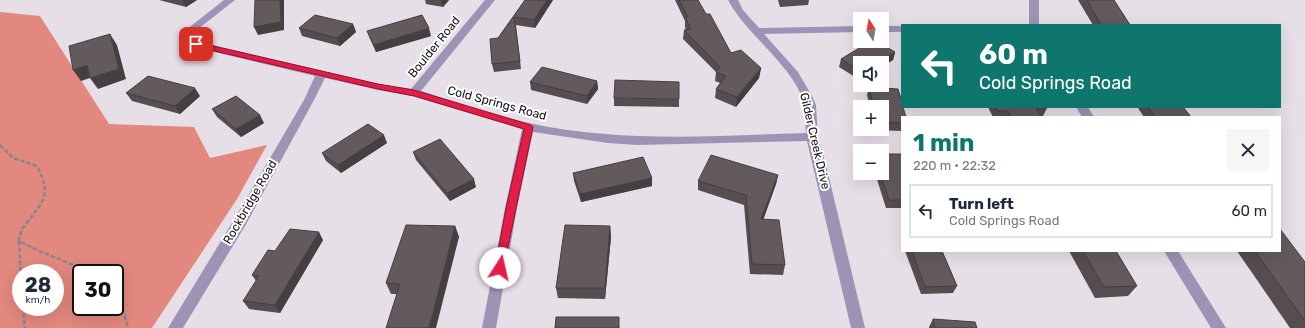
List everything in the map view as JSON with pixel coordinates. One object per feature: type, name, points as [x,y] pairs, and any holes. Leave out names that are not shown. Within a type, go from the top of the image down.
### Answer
[{"type":"street","name":"Cold Springs Road","points":[[230,0],[194,28],[189,39],[196,44],[378,87],[414,93],[528,127],[608,139],[637,140],[812,137]]},
{"type":"street","name":"Boulder Road","points":[[414,93],[490,0]]},
{"type":"street","name":"Gilder Creek Drive","points":[[733,0],[739,11],[802,85],[810,106],[812,137],[820,165],[858,328]]},
{"type":"street","points":[[1034,0],[1034,24]]},
{"type":"street","points":[[756,31],[853,29]]},
{"type":"street","points":[[889,29],[901,29]]},
{"type":"street","name":"Rockbridge Road","points":[[175,328],[240,222],[309,100],[321,74]]},
{"type":"street","points":[[489,328],[511,208],[528,127]]},
{"type":"street","points":[[1172,252],[1219,328]]},
{"type":"path","points":[[0,145],[14,158],[37,166],[45,181],[44,200],[19,236],[20,264]]},
{"type":"path","points":[[19,241],[72,264]]},
{"type":"path","points":[[124,310],[128,328]]},
{"type":"path","points":[[24,316],[25,328]]},
{"type":"shaded area","points":[[0,12],[40,16],[109,124],[194,127],[210,158],[267,145],[237,199],[152,328],[0,328]]},
{"type":"building","points":[[255,0],[280,0],[281,22],[254,27]]},
{"type":"building","points":[[525,0],[547,0],[534,20],[514,17],[520,61],[492,64],[490,39],[498,38]]},
{"type":"building","points":[[679,0],[698,0],[706,14],[710,14],[731,53],[741,50],[761,68],[737,97],[716,89],[726,76],[716,72],[720,67],[684,30],[691,29],[685,17],[688,17]]},
{"type":"building","points":[[1087,0],[1114,0],[1129,24],[1100,24]]},
{"type":"building","points":[[315,15],[353,24],[337,38],[299,28]]},
{"type":"building","points":[[422,15],[429,28],[374,45],[367,31]]},
{"type":"building","points":[[110,34],[119,69],[90,78],[87,65],[73,70],[69,46]]},
{"type":"building","points":[[859,48],[888,48],[895,52],[889,56],[853,56],[853,67],[841,59]]},
{"type":"building","points":[[542,67],[597,81],[587,96],[530,82]]},
{"type":"building","points":[[148,76],[195,88],[175,106],[126,93]]},
{"type":"building","points":[[615,80],[679,82],[679,99],[614,98]]},
{"type":"building","points":[[889,88],[898,89],[901,99],[901,108],[903,108],[906,116],[901,116],[901,123],[889,122],[889,100],[872,100],[870,92],[889,92]]},
{"type":"building","points":[[236,96],[260,115],[236,129],[212,109]]},
{"type":"building","points":[[996,108],[1036,108],[1040,116],[1010,116],[1008,111],[997,111]]},
{"type":"building","points":[[1149,108],[1184,108],[1190,116],[1154,116]]},
{"type":"building","points":[[368,124],[384,135],[338,165],[322,153]]},
{"type":"building","points":[[440,139],[474,179],[447,193],[413,152]]},
{"type":"building","points":[[889,154],[901,154],[901,200],[889,200],[882,180],[889,180]]},
{"type":"building","points":[[711,155],[778,175],[761,219],[779,220],[785,265],[752,264],[746,195],[698,181]]},
{"type":"building","points":[[643,157],[652,178],[580,194],[573,173]]},
{"type":"building","points":[[406,225],[455,226],[429,328],[386,328],[400,284],[386,283]]},
{"type":"building","points":[[565,225],[610,226],[605,288],[556,288]]},
{"type":"building","points":[[290,229],[319,232],[275,305],[243,301],[259,276],[252,275],[268,250],[275,251]]},
{"type":"building","points":[[1281,230],[1305,262],[1305,321],[1256,252],[1281,252]]},
{"type":"building","points":[[912,252],[942,252],[957,286],[925,287]]},
{"type":"building","points":[[1084,252],[1117,252],[1137,286],[1104,287]]},
{"type":"building","points":[[556,317],[619,317],[619,328],[555,328]]},
{"type":"building","points":[[933,319],[975,322],[977,328],[935,328]]},
{"type":"route","points":[[196,44],[378,87],[414,93],[528,127],[500,268]]}]
